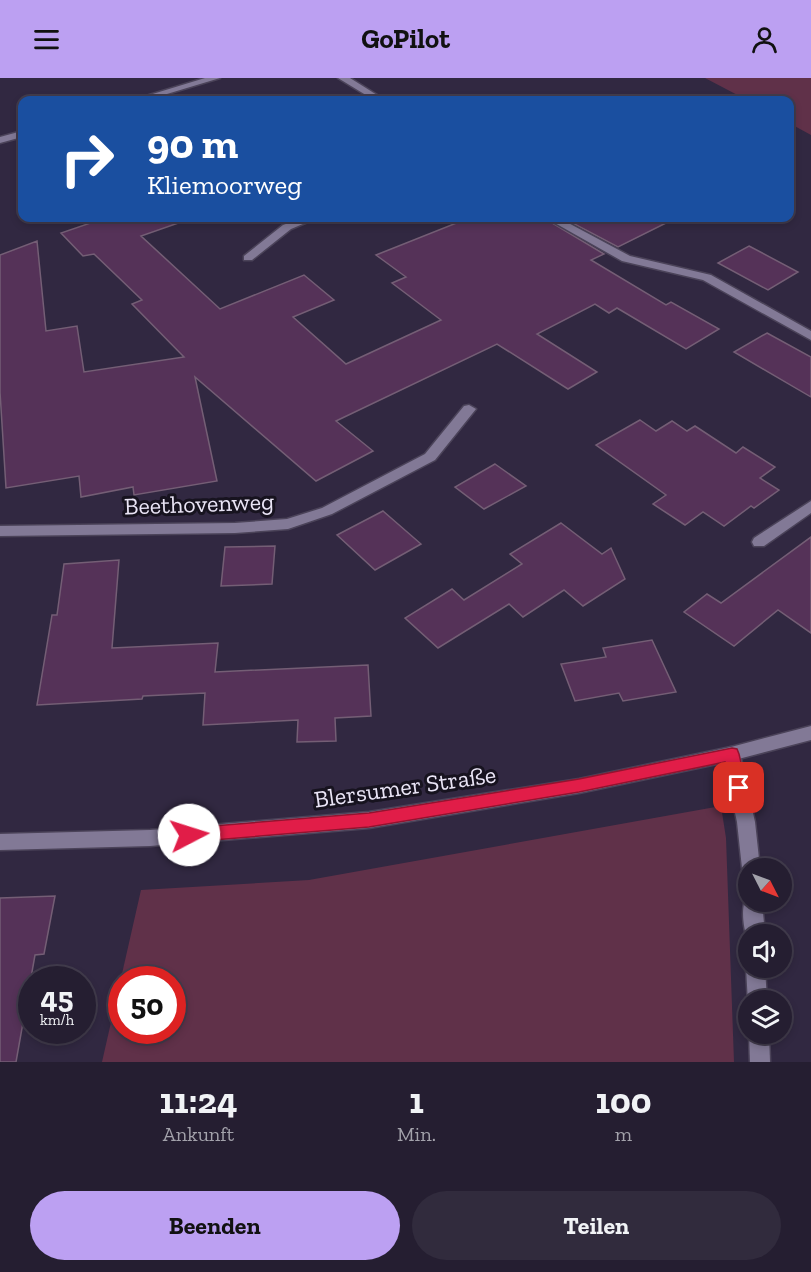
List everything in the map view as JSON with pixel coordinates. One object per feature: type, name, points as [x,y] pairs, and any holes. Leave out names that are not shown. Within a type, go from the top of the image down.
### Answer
[{"type":"street","points":[[152,96],[215,78]]},
{"type":"street","points":[[343,78],[373,96]]},
{"type":"street","points":[[0,140],[18,135]]},
{"type":"street","points":[[248,258],[287,227],[300,222]]},
{"type":"street","points":[[559,222],[626,260],[706,277],[809,333]]},
{"type":"street","name":"Beethovenweg","points":[[0,531],[235,528],[288,524],[327,511],[430,457],[469,409]]},
{"type":"street","points":[[759,542],[811,506]]},
{"type":"street","name":"Blersumer Straße","points":[[0,842],[150,838],[369,820],[579,786],[732,754],[811,733]]},
{"type":"street","points":[[732,754],[746,822],[750,858]]},
{"type":"street","points":[[759,1044],[760,1062]]},
{"type":"shaded area","points":[[705,78],[811,78],[811,135],[794,126],[794,96],[739,96]]},
{"type":"shaded area","points":[[721,806],[726,838],[734,1062],[102,1062],[108,1036],[108,1044],[186,1044],[186,966],[124,966],[141,890],[309,880]]},
{"type":"building","points":[[93,222],[181,222],[141,236],[220,309],[304,275],[334,300],[293,317],[346,364],[441,320],[392,283],[406,277],[376,255],[459,222],[551,222],[604,254],[591,260],[666,305],[671,302],[719,329],[686,349],[617,308],[609,313],[595,304],[537,334],[597,372],[568,389],[497,344],[336,421],[373,451],[316,481],[195,377],[217,481],[134,495],[133,487],[81,497],[79,476],[6,488],[0,392],[0,255],[37,241],[46,331],[77,326],[84,372],[184,357],[132,304],[142,300],[94,254],[83,256],[61,233]]},
{"type":"building","points":[[571,222],[668,222],[618,247]]},
{"type":"building","points":[[749,246],[798,272],[768,290],[718,263]]},
{"type":"building","points":[[767,333],[811,357],[811,397],[734,352]]},
{"type":"building","points":[[640,420],[656,431],[672,421],[687,431],[695,426],[736,453],[743,447],[775,467],[760,478],[779,490],[754,508],[751,506],[724,526],[703,512],[685,525],[653,504],[666,495],[596,445]]},
{"type":"building","points":[[495,464],[526,486],[484,509],[455,487]]},
{"type":"building","points":[[383,511],[421,544],[375,570],[337,535]]},
{"type":"building","points":[[561,523],[602,554],[611,548],[625,579],[583,606],[564,590],[523,617],[509,604],[438,648],[405,618],[452,589],[464,600],[522,564],[510,554]]},
{"type":"building","points":[[811,537],[811,633],[778,610],[734,646],[684,612],[707,594],[721,603]]},
{"type":"building","points":[[275,546],[272,584],[221,586],[225,547]]},
{"type":"building","points":[[119,560],[112,648],[218,643],[215,672],[368,665],[371,716],[335,718],[336,741],[297,742],[298,720],[203,725],[205,693],[37,705],[52,615],[57,615],[64,564]]},
{"type":"building","points":[[652,640],[676,692],[623,701],[619,693],[575,701],[561,664],[606,657],[603,648]]},
{"type":"building","points":[[55,896],[44,954],[35,955],[33,966],[18,966],[19,1044],[16,1062],[0,1062],[0,898]]},
{"type":"route","points":[[189,835],[369,820],[579,786],[732,754],[739,788]]}]
